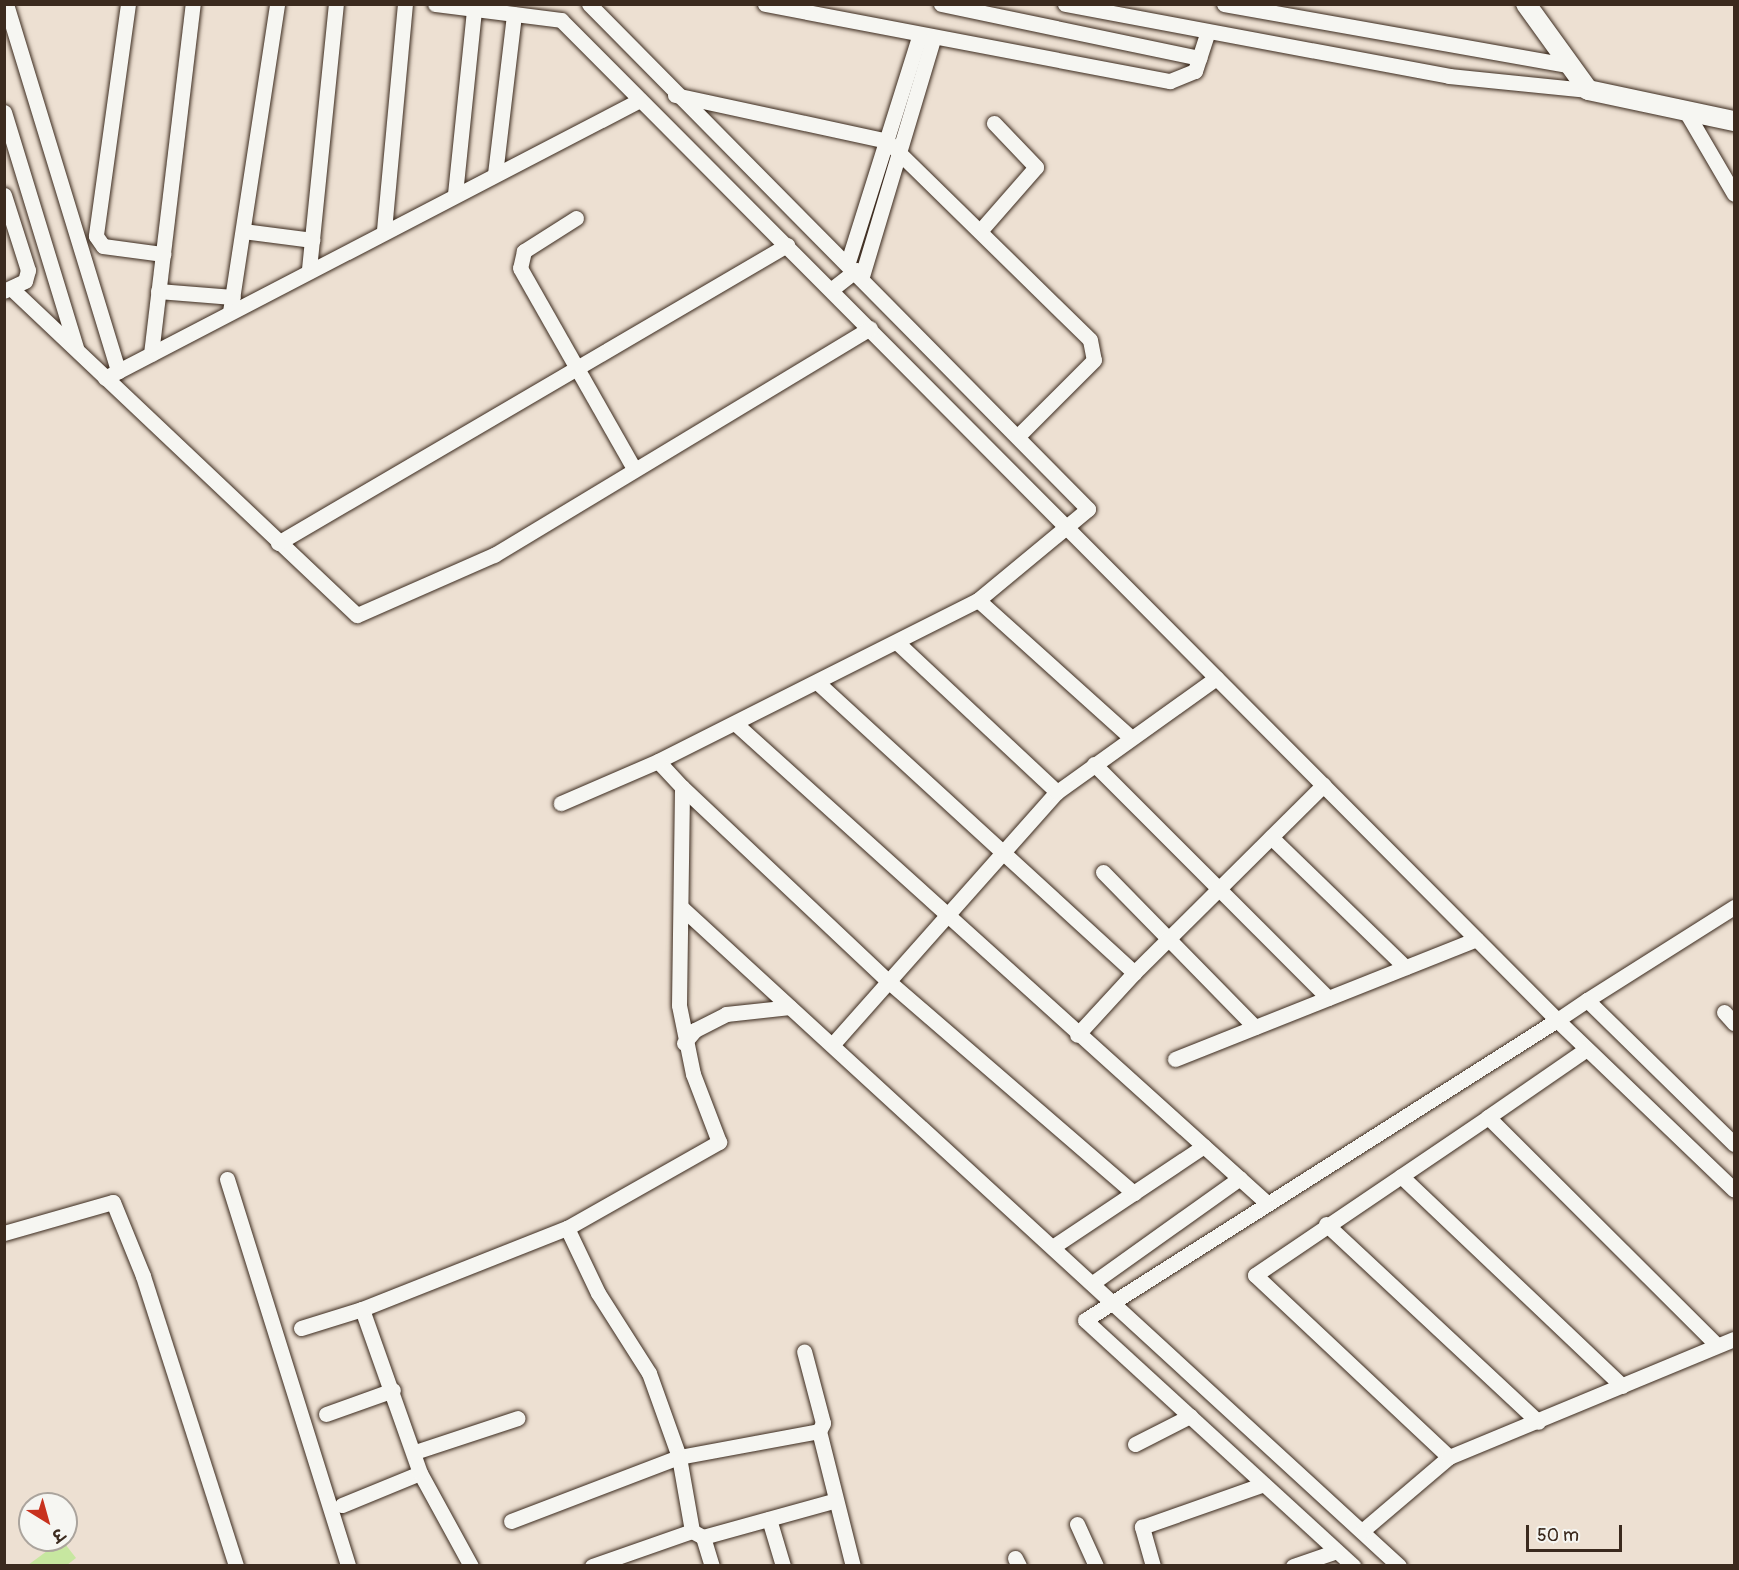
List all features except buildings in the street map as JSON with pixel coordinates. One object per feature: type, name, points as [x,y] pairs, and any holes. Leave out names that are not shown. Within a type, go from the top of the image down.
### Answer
[{"type":"street","points":[[6,4],[112,374]]},
{"type":"street","points":[[128,4],[96,236],[103,246],[163,254]]},
{"type":"street","points":[[151,354],[193,4]]},
{"type":"street","points":[[232,305],[277,4]]},
{"type":"street","points":[[309,269],[336,4]]},
{"type":"street","points":[[384,230],[405,4]]},
{"type":"street","points":[[435,4],[561,20],[832,289],[1586,1050],[1734,1190]]},
{"type":"street","points":[[561,803],[737,725],[978,600],[1088,508],[855,269],[675,95],[589,4]]},
{"type":"street","points":[[765,4],[926,38],[1170,81],[1195,71],[1207,34]]},
{"type":"street","points":[[941,4],[1199,58]]},
{"type":"street","points":[[1065,4],[1207,34],[1449,76],[1588,90],[1734,121]]},
{"type":"street","points":[[1224,4],[1571,66]]},
{"type":"street","points":[[1526,4],[1588,90]]},
{"type":"street","points":[[455,194],[474,9]]},
{"type":"street","points":[[495,174],[514,14]]},
{"type":"street","points":[[855,269],[887,141],[926,38]]},
{"type":"street","points":[[832,289],[855,269],[899,151],[926,38]]},
{"type":"street","points":[[675,95],[887,141],[980,231],[1095,349],[1094,360],[1018,436]]},
{"type":"street","points":[[112,374],[151,354],[232,305],[309,269],[640,100]]},
{"type":"street","points":[[1685,110],[1734,194]]},
{"type":"street","points":[[4,112],[77,351]]},
{"type":"street","points":[[980,231],[1036,167],[994,123]]},
{"type":"street","points":[[4,195],[28,270],[9,290],[77,351],[112,374],[278,543],[350,612],[366,613],[494,555],[870,328]]},
{"type":"street","points":[[576,218],[519,260],[634,469]]},
{"type":"street","points":[[243,231],[312,240]]},
{"type":"street","points":[[278,543],[787,245]]},
{"type":"street","points":[[158,291],[232,305]]},
{"type":"street","points":[[978,600],[1130,737]]},
{"type":"street","points":[[898,643],[1057,792]]},
{"type":"street","points":[[832,1045],[1057,792],[1130,737],[1216,678]]},
{"type":"street","points":[[818,683],[1001,856],[1134,973]]},
{"type":"street","points":[[737,725],[1077,1035],[1267,1203]]},
{"type":"street","points":[[658,761],[682,787],[888,981],[1134,1193]]},
{"type":"street","points":[[1094,764],[1328,998]]},
{"type":"street","points":[[1077,1035],[1134,973],[1323,785]]},
{"type":"street","points":[[301,1328],[362,1309],[567,1228],[719,1142],[684,1042],[682,787]]},
{"type":"street","points":[[1271,837],[1405,967]]},
{"type":"street","points":[[1103,872],[1255,1027]]},
{"type":"street","points":[[1353,1566],[1084,1320],[1734,907]]},
{"type":"street","points":[[682,908],[1114,1299],[1399,1566]]},
{"type":"street","points":[[1175,1059],[1476,939]]},
{"type":"street","points":[[1587,999],[1734,1144]]},
{"type":"street","points":[[684,1042],[695,1029],[726,1014],[790,1007]]},
{"type":"street","points":[[1449,1457],[1255,1275],[1326,1224],[1401,1176],[1586,1050]]},
{"type":"street","points":[[1488,1117],[1717,1345]]},
{"type":"street","points":[[1054,1246],[1204,1146]]},
{"type":"street","points":[[1401,1176],[1622,1386]]},
{"type":"street","points":[[1094,1282],[1240,1178]]},
{"type":"street","points":[[227,1179],[348,1566]]},
{"type":"street","points":[[4,1233],[113,1202],[143,1276],[236,1566]]},
{"type":"street","points":[[1326,1224],[1538,1422]]},
{"type":"street","points":[[567,1228],[598,1293],[649,1373],[679,1457],[697,1534],[712,1566]]},
{"type":"street","points":[[362,1309],[415,1452],[420,1473],[471,1566]]},
{"type":"street","points":[[1362,1531],[1449,1457],[1734,1339]]},
{"type":"street","points":[[804,1351],[823,1423],[819,1431],[833,1501],[853,1566]]},
{"type":"street","points":[[326,1414],[393,1390]]},
{"type":"street","points":[[1135,1444],[1190,1416]]},
{"type":"street","points":[[415,1452],[518,1418]]},
{"type":"street","points":[[511,1521],[679,1457],[819,1431]]},
{"type":"street","points":[[342,1505],[420,1473]]},
{"type":"street","points":[[1153,1566],[1142,1527],[1264,1484]]},
{"type":"street","points":[[592,1566],[697,1534],[769,1519],[833,1501]]},
{"type":"street","points":[[769,1519],[783,1566]]},
{"type":"street","points":[[1077,1524],[1096,1566]]},
{"type":"street","points":[[1293,1566],[1337,1551]]},
{"type":"green space","points":[[46,1552],[71,1552],[76,1558],[67,1565],[28,1565]]}]
